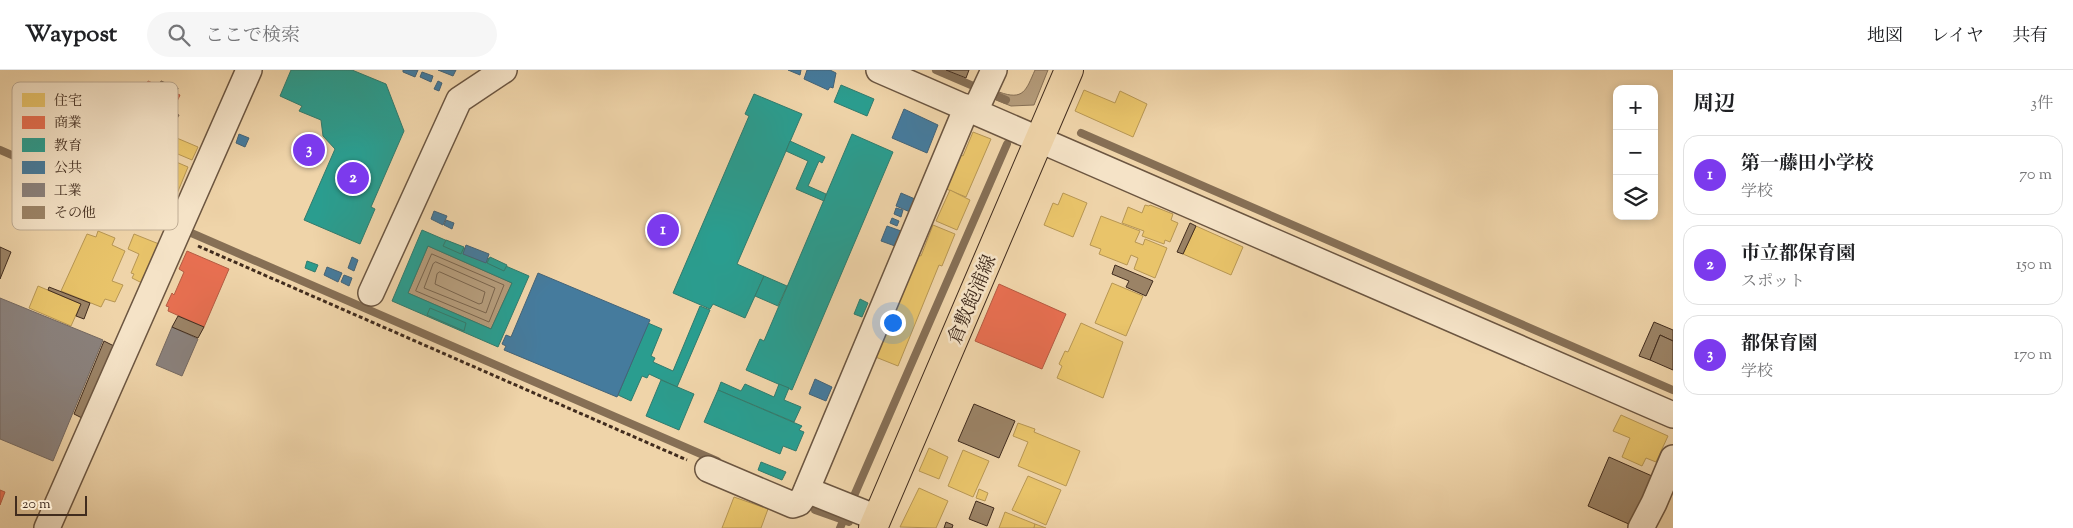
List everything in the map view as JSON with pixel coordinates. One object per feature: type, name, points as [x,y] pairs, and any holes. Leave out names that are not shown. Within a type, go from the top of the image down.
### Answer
[{"type":"main road","name":"倉敷飽浦線","points":[[861,514],[1040,139],[1069,70]]},
{"type":"street","points":[[178,229],[248,70]]},
{"type":"street","points":[[371,294],[459,100],[504,70]]},
{"type":"street","points":[[879,70],[981,94],[1040,139],[1673,415]]},
{"type":"street","points":[[708,469],[793,504],[799,503],[807,490],[981,94]]},
{"type":"street","points":[[47,528],[178,230]]},
{"type":"street","points":[[1641,528],[1673,458]]},
{"type":"street","points":[[807,490],[861,514]]},
{"type":"path","points":[[175,236],[708,469]]},
{"type":"water","points":[[1035,70],[1048,70],[1034,105],[1011,106],[996,100],[999,92],[1014,95],[1023,92]]},
{"type":"water","points":[[428,246],[512,283],[491,329],[408,293]]},
{"type":"building: 住宅","points":[[1084,90],[1115,103],[1120,91],[1147,104],[1133,137],[1075,111]]},
{"type":"building: 住宅","points":[[973,132],[991,139],[966,197],[944,188],[959,154],[963,156]]},
{"type":"building: 住宅","points":[[178,139],[198,147],[192,160],[178,154]]},
{"type":"building: 住宅","points":[[178,163],[188,167],[178,191]]},
{"type":"building: 住宅","points":[[950,190],[970,200],[957,230],[936,221]]},
{"type":"building: 住宅","points":[[1063,193],[1087,203],[1073,237],[1044,225],[1053,203],[1058,205]]},
{"type":"building: 住宅","points":[[1145,205],[1150,205],[1173,214],[1171,220],[1178,223],[1170,242],[1165,240],[1164,244],[1142,236],[1144,231],[1122,223],[1128,207],[1142,213]]},
{"type":"building: 住宅","points":[[1101,216],[1140,231],[1135,242],[1143,245],[1145,239],[1167,248],[1155,278],[1134,269],[1138,258],[1131,255],[1127,265],[1099,254],[1101,249],[1090,245]]},
{"type":"building: 住宅","points":[[933,225],[955,234],[942,266],[939,265],[898,366],[873,356],[914,253],[921,256]]},
{"type":"building: 住宅","points":[[1196,226],[1243,247],[1231,275],[1183,254]]},
{"type":"building: 住宅","points":[[98,231],[115,238],[112,245],[125,251],[112,281],[123,285],[115,302],[105,299],[101,307],[61,291],[87,234],[96,237]]},
{"type":"building: 住宅","points":[[134,234],[159,244],[142,283],[132,278],[134,274],[131,273],[139,254],[128,249]]},
{"type":"building: 住宅","points":[[1112,283],[1143,296],[1126,336],[1095,323]]},
{"type":"building: 住宅","points":[[38,286],[81,304],[71,326],[29,308]]},
{"type":"building: 住宅","points":[[1081,323],[1123,342],[1103,398],[1057,378],[1062,366],[1059,364],[1065,351],[1068,352]]},
{"type":"building: 住宅","points":[[1621,415],[1668,436],[1656,462],[1646,458],[1642,466],[1622,457],[1630,438],[1613,431]]},
{"type":"building: 住宅","points":[[1018,423],[1035,429],[1034,432],[1080,451],[1066,486],[1018,466],[1028,442],[1013,436]]},
{"type":"building: 住宅","points":[[929,448],[948,457],[939,479],[919,471]]},
{"type":"building: 住宅","points":[[963,450],[989,461],[973,497],[948,486]]},
{"type":"building: 住宅","points":[[1028,476],[1061,490],[1046,525],[1012,510]]},
{"type":"building: 住宅","points":[[919,488],[948,501],[936,528],[900,527]]},
{"type":"building: 住宅","points":[[979,489],[988,493],[985,501],[976,498]]},
{"type":"building: 住宅","points":[[734,497],[768,509],[761,528],[722,528]]},
{"type":"building: 住宅","points":[[1005,512],[1035,524],[1034,528],[999,528]]},
{"type":"building: 住宅","points":[[1035,524],[1046,528],[1034,528]]},
{"type":"building: 商業","points":[[187,251],[229,269],[204,327],[168,311],[169,307],[166,306],[172,293],[174,295],[184,272],[179,269]]},
{"type":"building: 商業","points":[[999,284],[1066,314],[1042,369],[975,341]]},
{"type":"building: 商業","points":[[0,490],[5,492],[0,505]]},
{"type":"building: 教育","points":[[291,70],[352,70],[386,84],[404,131],[371,207],[375,209],[360,244],[304,220],[335,149],[323,136],[321,120],[299,111],[302,106],[280,96]]},
{"type":"building: 教育","points":[[841,85],[874,99],[867,116],[834,102]]},
{"type":"building: 教育","points":[[754,94],[802,114],[737,264],[764,276],[745,318],[713,304],[710,309],[673,293],[749,116],[745,114]]},
{"type":"building: 教育","points":[[852,134],[893,152],[792,390],[746,370],[760,339],[764,341]]},
{"type":"building: 教育","points":[[790,141],[825,157],[822,163],[819,161],[808,186],[826,194],[824,201],[796,189],[808,161],[786,151]]},
{"type":"building: 教育","points":[[422,230],[529,276],[498,347],[392,301]],"holes":[[[428,246],[512,283],[491,329],[408,293]]]},
{"type":"building: 教育","points":[[446,240],[464,247],[461,254],[443,246]]},
{"type":"building: 教育","points":[[490,257],[507,265],[504,271],[487,263]]},
{"type":"building: 教育","points":[[307,261],[318,265],[315,272],[305,268]]},
{"type":"building: 教育","points":[[764,276],[787,286],[778,306],[755,296]]},
{"type":"building: 教育","points":[[860,299],[868,303],[862,317],[854,314]]},
{"type":"building: 教育","points":[[700,306],[710,310],[677,387],[649,374],[647,378],[642,376],[631,401],[618,395],[648,323],[662,329],[651,356],[655,358],[653,362],[673,371]]},
{"type":"building: 教育","points":[[430,308],[466,323],[464,331],[427,315]]},
{"type":"building: 教育","points":[[661,380],[694,394],[679,430],[646,416]]},
{"type":"building: 教育","points":[[721,382],[741,391],[745,384],[774,397],[779,384],[789,388],[784,400],[801,407],[794,422],[718,390]]},
{"type":"building: 教育","points":[[718,390],[802,426],[799,430],[804,432],[796,451],[783,446],[780,454],[704,422]]},
{"type":"building: 教育","points":[[761,462],[786,472],[782,480],[758,470]]},
{"type":"building: 公共","points":[[403,70],[418,70],[415,77],[403,72]]},
{"type":"building: 公共","points":[[438,70],[456,70],[453,76]]},
{"type":"building: 公共","points":[[788,70],[801,70],[800,75]]},
{"type":"building: 公共","points":[[807,70],[830,70],[836,73],[833,88],[830,87],[828,90],[804,79]]},
{"type":"building: 公共","points":[[422,72],[433,76],[431,82],[420,77]]},
{"type":"building: 公共","points":[[438,81],[442,83],[439,91],[434,89]]},
{"type":"building: 公共","points":[[904,109],[938,125],[927,153],[892,138]]},
{"type":"building: 公共","points":[[239,134],[249,138],[245,147],[236,143]]},
{"type":"building: 公共","points":[[901,193],[915,199],[910,212],[896,206]]},
{"type":"building: 公共","points":[[896,208],[903,210],[901,217],[894,214]]},
{"type":"building: 公共","points":[[434,211],[447,216],[443,225],[431,219]]},
{"type":"building: 公共","points":[[892,218],[899,221],[897,226],[890,223]]},
{"type":"building: 公共","points":[[446,220],[454,223],[452,229],[444,225]]},
{"type":"building: 公共","points":[[887,226],[901,231],[895,246],[881,241]]},
{"type":"building: 公共","points":[[466,245],[489,254],[486,263],[463,254]]},
{"type":"building: 公共","points":[[352,257],[358,260],[354,271],[348,268]]},
{"type":"building: 公共","points":[[327,267],[342,273],[338,282],[324,275]]},
{"type":"building: 公共","points":[[538,273],[650,320],[617,397],[504,350],[506,346],[502,344],[506,335],[511,337]]},
{"type":"building: 公共","points":[[344,275],[352,278],[349,286],[341,282]]},
{"type":"building: 公共","points":[[815,379],[832,387],[826,401],[809,394]]},
{"type":"building: 工業","points":[[0,298],[103,340],[53,461],[0,439]]},
{"type":"building: 工業","points":[[172,327],[198,339],[182,376],[156,365]]},
{"type":"building: その他","points":[[946,70],[969,70],[966,78]]},
{"type":"building: その他","points":[[1190,223],[1196,226],[1183,254],[1177,252]]},
{"type":"building: その他","points":[[0,247],[11,252],[0,279]]},
{"type":"building: その他","points":[[1115,265],[1153,281],[1146,296],[1126,287],[1129,281],[1112,274]]},
{"type":"building: その他","points":[[49,287],[90,303],[84,319],[76,316],[81,304],[48,290]]},
{"type":"building: その他","points":[[178,316],[204,327],[198,338],[172,327]]},
{"type":"building: その他","points":[[1654,322],[1673,330],[1673,341],[1660,335],[1650,360],[1639,356]]},
{"type":"building: その他","points":[[1660,335],[1673,341],[1673,370],[1650,360]]},
{"type":"building: その他","points":[[104,341],[114,346],[84,419],[74,414]]},
{"type":"building: その他","points":[[974,404],[1015,421],[999,458],[958,441]]},
{"type":"building: その他","points":[[1609,457],[1652,476],[1631,525],[1588,506]]},
{"type":"building: その他","points":[[976,501],[994,508],[987,526],[969,519]]},
{"type":"building: その他","points":[[946,522],[953,525],[952,528],[944,528]]},
{"type":"waterway","points":[[936,70],[1006,100]]},
{"type":"waterway","points":[[1081,133],[1673,390]]},
{"type":"waterway","points":[[840,528],[1007,144]]},
{"type":"waterway","points":[[0,150],[12,155]]},
{"type":"waterway","points":[[189,232],[717,461]]},
{"type":"waterway","points":[[815,510],[849,522]]},
{"type":"place","name":"都保育園","points":[[309,150]]},
{"type":"place","name":"市立都保育園","points":[[353,178]]},
{"type":"place","name":"第一藤田小学校","points":[[663,230]]}]
